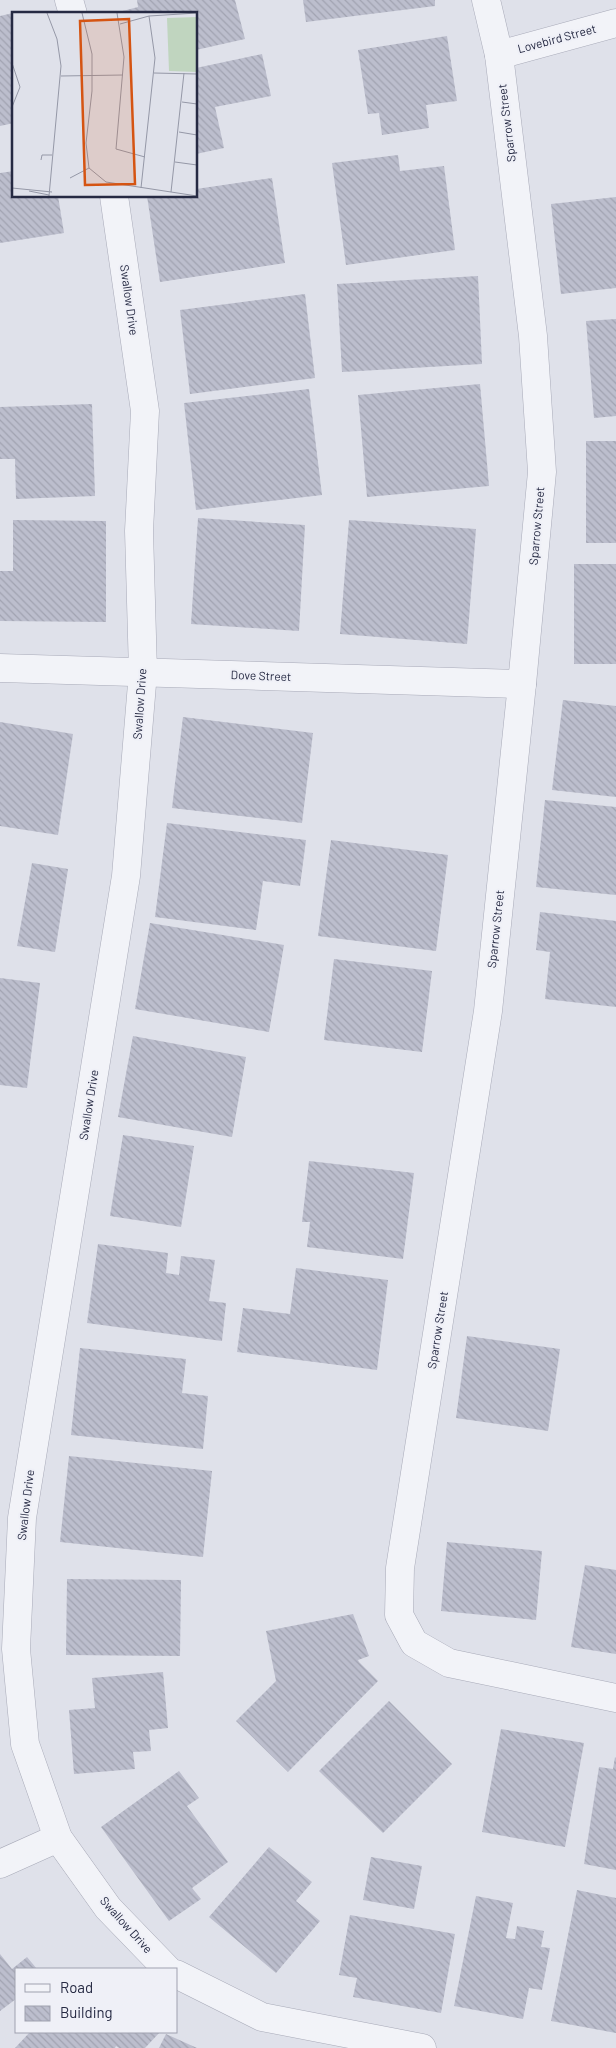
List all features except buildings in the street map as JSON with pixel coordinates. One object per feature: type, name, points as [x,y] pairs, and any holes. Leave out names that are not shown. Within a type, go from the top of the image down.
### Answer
[{"type":"street","name":"Sparrow Street","points":[[486,0],[499,55],[533,336],[542,472],[488,1011],[400,1568],[400,1615],[414,1643],[449,1663],[616,1698]]},
{"type":"street","name":"Lovebird Street","points":[[499,55],[616,23]]},
{"type":"street","name":"Swallow Drive","points":[[114,198],[145,411],[139,531],[143,672],[126,876],[22,1518],[16,1649],[25,1744],[58,1838],[108,1908],[166,1968]]},
{"type":"street","name":"Dove Street","points":[[0,668],[522,684]]},
{"type":"street","points":[[0,1864],[58,1838]]},
{"type":"street","points":[[178,1975],[262,2017],[422,2048]]}]
